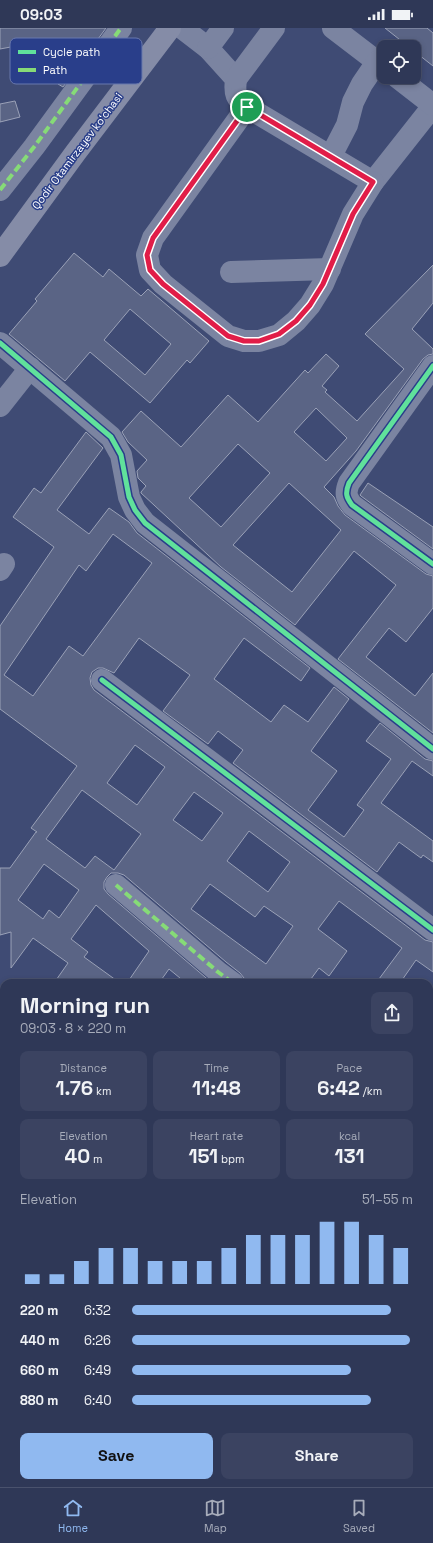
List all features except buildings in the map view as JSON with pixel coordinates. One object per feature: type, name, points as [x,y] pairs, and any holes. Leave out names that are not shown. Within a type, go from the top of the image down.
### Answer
[{"type":"main road","name":"Qodir Otamirzayev koʻchasi","points":[[142,65],[170,28]]},
{"type":"main road","name":"Qodir Otamirzayev koʻchasi","points":[[0,256],[128,84]]},
{"type":"street","points":[[114,38],[121,28]]},
{"type":"street","points":[[182,28],[208,48],[236,80]]},
{"type":"street","points":[[208,48],[223,28]]},
{"type":"street","points":[[274,28],[236,80],[234,91],[239,101],[373,182]]},
{"type":"street","points":[[333,28],[377,62]]},
{"type":"street","points":[[331,156],[347,125],[353,102],[362,84],[377,67]]},
{"type":"street","points":[[0,190],[34,147],[80,84]]},
{"type":"street","points":[[247,107],[153,238],[147,255],[150,270],[163,284],[228,336],[244,341],[259,341],[279,334],[296,321],[310,305],[323,284],[353,214],[373,182],[433,105],[406,84]]},
{"type":"street","points":[[231,272],[330,269]]},
{"type":"street","points":[[0,343],[111,436],[121,455],[129,497],[135,510],[145,523],[433,749]]},
{"type":"street","points":[[433,366],[349,484],[346,491],[347,498],[352,505],[433,564]]},
{"type":"street","points":[[0,406],[30,368]]},
{"type":"street","points":[[102,680],[433,930]]},
{"type":"street","points":[[116,885],[228,979]]},
{"type":"marked path","points":[[114,38],[121,28]]},
{"type":"marked path","points":[[0,190],[34,147],[80,84]]},
{"type":"marked path","points":[[116,885],[228,979]]},
{"type":"cycle path","points":[[0,343],[111,437],[121,455],[129,497],[135,510],[145,523],[433,749]]},
{"type":"cycle path","points":[[433,366],[349,483],[347,490],[347,497],[352,505],[433,564]]},
{"type":"cycle path","points":[[102,680],[433,930]]},
{"type":"route","points":[[247,107],[373,182],[353,214],[323,284],[310,305],[296,321],[279,334],[259,341],[244,341],[228,336],[163,284],[150,270],[147,255],[153,238],[247,107]]}]
